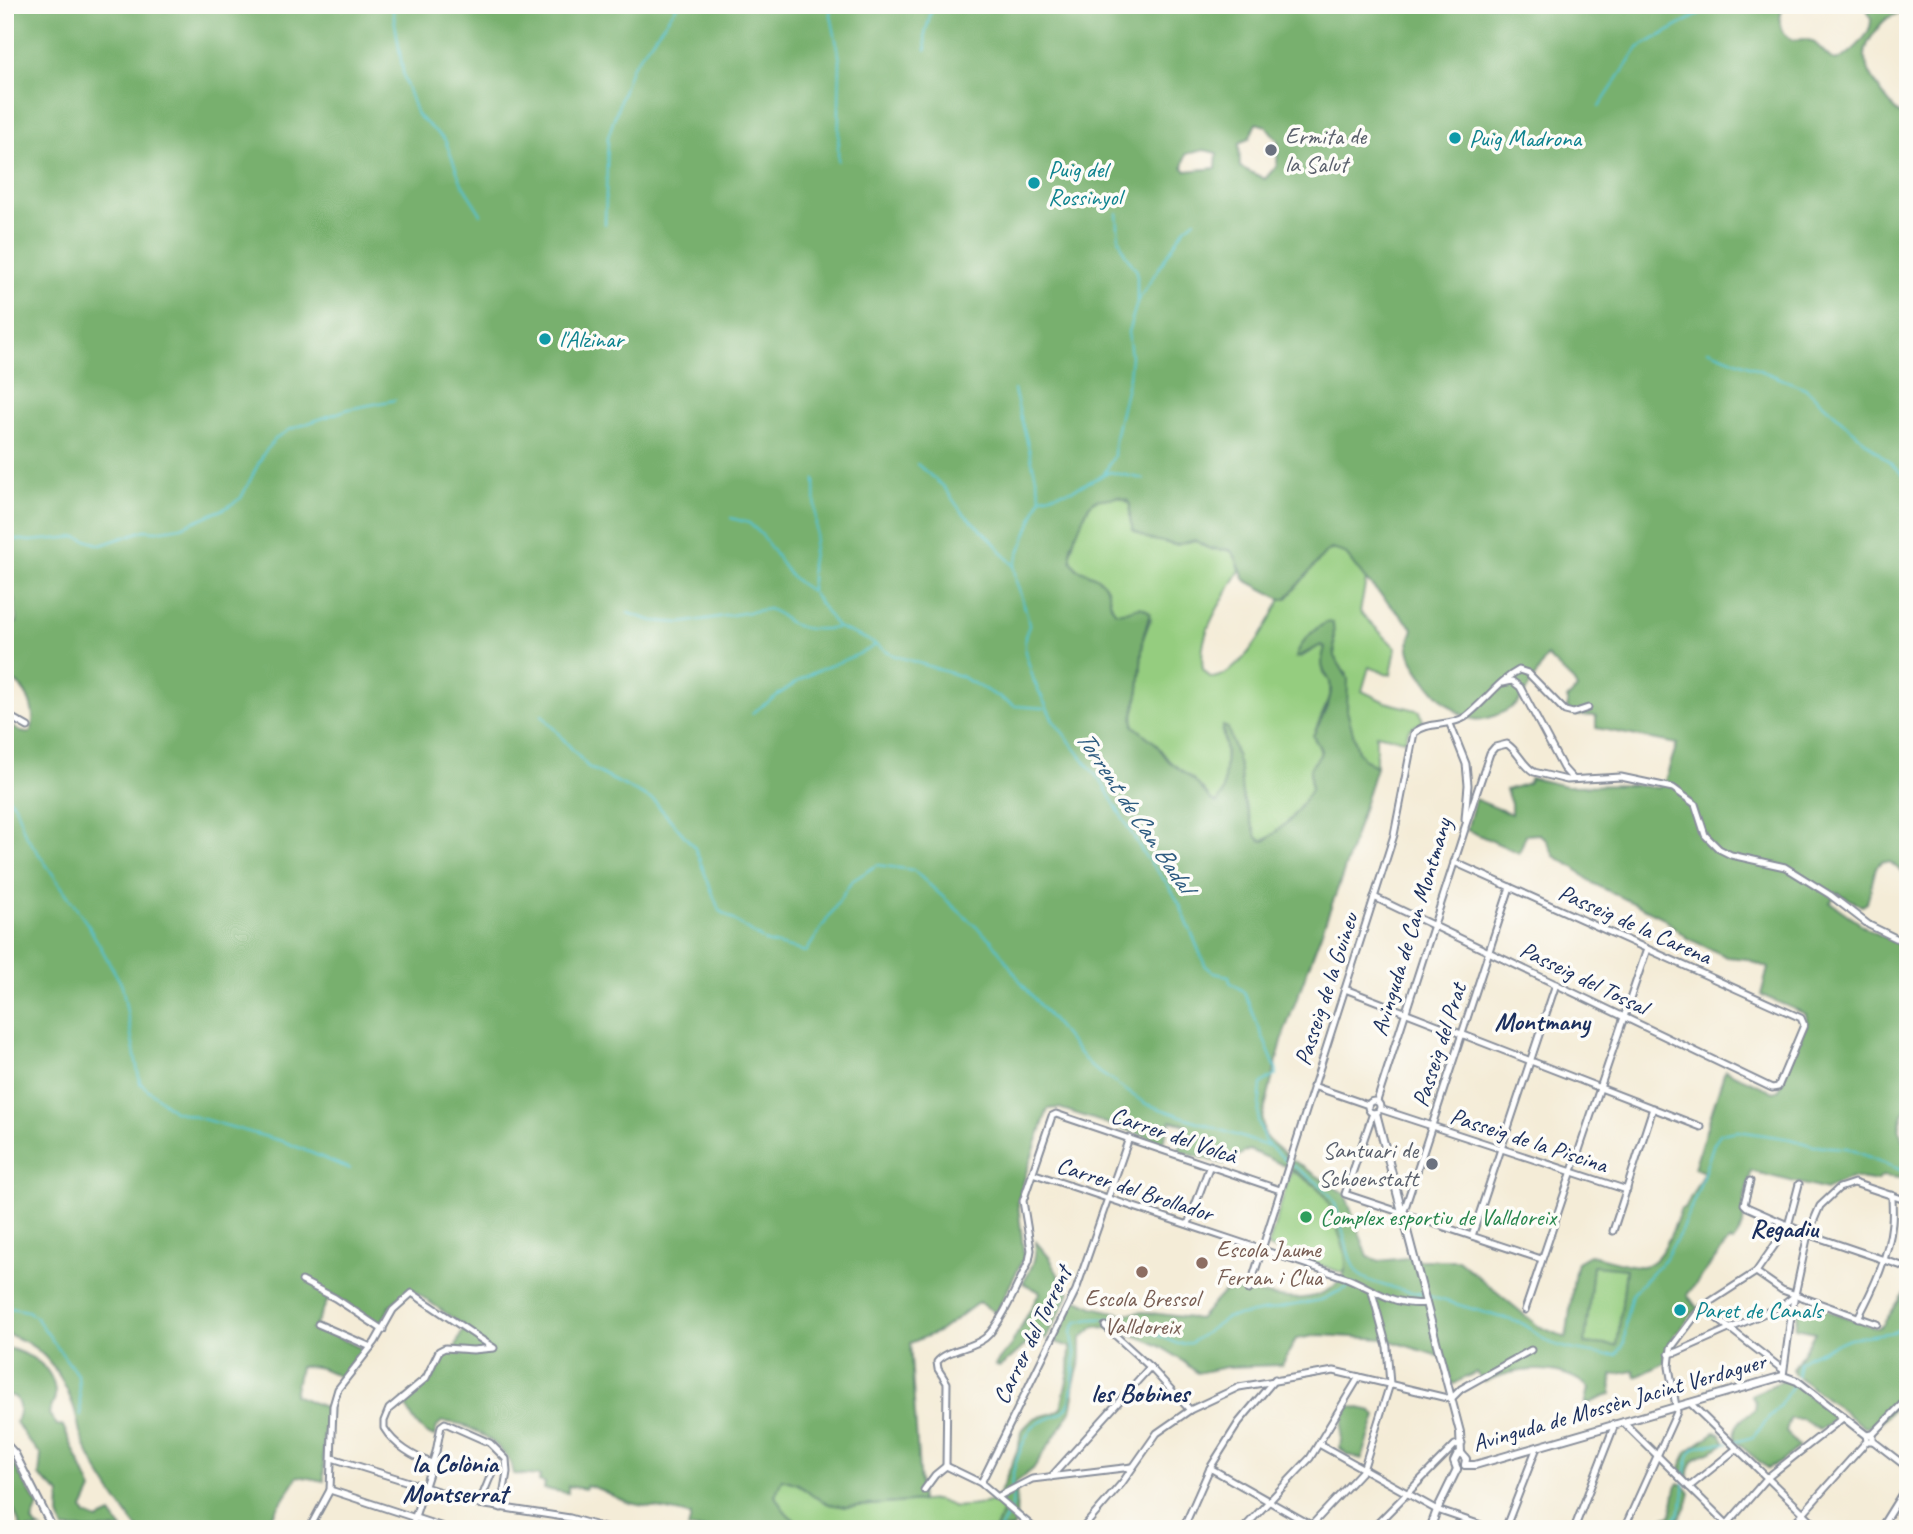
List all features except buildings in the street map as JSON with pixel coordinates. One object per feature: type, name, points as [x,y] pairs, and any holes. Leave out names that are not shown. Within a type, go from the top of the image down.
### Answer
[{"type":"street","points":[[1450,724],[1465,717],[1515,671],[1522,670],[1565,711],[1573,713],[1588,708]]},
{"type":"street","points":[[1503,682],[1511,681],[1520,687],[1563,768],[1574,780]]},
{"type":"street","points":[[5,714],[28,727]]},
{"type":"street","name":"Avinguda de Can Montmany","points":[[1377,1101],[1465,830],[1468,785],[1466,764],[1450,724]]},
{"type":"street","name":"Passeig de la Guineu","points":[[1249,1290],[1394,835],[1414,733],[1420,728],[1450,724]]},
{"type":"street","points":[[1465,830],[1490,753],[1495,747],[1507,744],[1534,772],[1574,780],[1613,776],[1673,788],[1695,804],[1705,835],[1719,849],[1731,855],[1785,867],[1830,895],[1869,925],[1908,944]]},
{"type":"street","name":"Passeig de la Carena","points":[[1454,862],[1801,1018],[1804,1025],[1778,1087]]},
{"type":"street","name":"Passeig del Prat","points":[[1403,1214],[1510,887]]},
{"type":"street","name":"Passeig del Tossal","points":[[1374,897],[1772,1088],[1778,1087]]},
{"type":"street","points":[[1525,1310],[1647,949]]},
{"type":"street","points":[[1472,1236],[1556,984]]},
{"type":"street","points":[[1345,989],[1701,1127]]},
{"type":"street","points":[[1314,1086],[1368,1105]]},
{"type":"street","points":[[1368,1105],[1373,1101],[1380,1104],[1345,1194],[1541,1259]]},
{"type":"street","points":[[1368,1105],[1369,1111],[1376,1112]]},
{"type":"street","points":[[1613,1231],[1653,1108]]},
{"type":"street","points":[[1376,1112],[1462,1443],[1461,1453],[1454,1461]]},
{"type":"street","name":"Passeig de la Piscina","points":[[1376,1112],[1431,1126],[1626,1190]]},
{"type":"street","name":"Carrer del Volcà","points":[[1032,1173],[1052,1116],[1056,1114],[1280,1190]]},
{"type":"street","name":"Carrer del Torrent","points":[[981,1483],[1076,1290],[1129,1138]]},
{"type":"street","points":[[1188,1224],[1210,1165]]},
{"type":"street","points":[[946,1466],[947,1383],[938,1370],[937,1362],[942,1357],[988,1336],[1029,1261],[1031,1250],[1023,1201],[1032,1173]]},
{"type":"street","name":"Carrer del Brollador","points":[[1032,1173],[1347,1278],[1372,1292],[1399,1301],[1426,1303]]},
{"type":"street","points":[[1750,1181],[1744,1204],[1747,1208],[1808,1234],[1908,1269]]},
{"type":"street","points":[[1624,1529],[1678,1406],[1668,1367],[1669,1354],[1702,1307],[1756,1272],[1788,1226],[1799,1184]]},
{"type":"street","points":[[1782,1372],[1808,1234],[1820,1206],[1846,1184],[1866,1186],[1908,1201]]},
{"type":"street","points":[[1858,1318],[1883,1260],[1893,1223],[1892,1195]]},
{"type":"street","points":[[1756,1272],[1782,1290],[1877,1324]]},
{"type":"street","points":[[302,1281],[335,1298],[383,1330]]},
{"type":"street","points":[[1310,1527],[1363,1470],[1390,1384],[1387,1347],[1372,1292]]},
{"type":"street","points":[[309,1529],[330,1490],[335,1397],[341,1384],[371,1347],[396,1307],[412,1293],[494,1348],[445,1348],[439,1351],[426,1378],[410,1389],[386,1415],[384,1428],[391,1437],[416,1458],[432,1463]]},
{"type":"street","points":[[1669,1354],[1783,1305],[1796,1295]]},
{"type":"street","points":[[1702,1307],[1908,1468]]},
{"type":"street","points":[[318,1324],[371,1347]]},
{"type":"street","points":[[1105,1326],[1150,1367],[1190,1410]]},
{"type":"street","points":[[1451,1399],[1461,1389],[1531,1350]]},
{"type":"street","points":[[1051,1476],[1150,1367]]},
{"type":"street","points":[[1082,1529],[1104,1505],[1157,1433],[1190,1410],[1239,1387],[1334,1371],[1451,1399]]},
{"type":"street","name":"Avinguda de Mossèn Jacint Verdaguer","points":[[1465,1465],[1472,1466],[1690,1403],[1782,1372]]},
{"type":"street","points":[[1243,1529],[1310,1458],[1359,1377]]},
{"type":"street","points":[[1183,1529],[1210,1468],[1239,1422],[1275,1379]]},
{"type":"street","points":[[1789,1529],[1908,1398]]},
{"type":"street","points":[[1690,1403],[1820,1529]]},
{"type":"street","points":[[1623,1422],[1727,1527],[1767,1478],[1844,1417]]},
{"type":"street","points":[[411,1529],[441,1426],[445,1423],[490,1443],[506,1459],[507,1472],[501,1508]]},
{"type":"street","points":[[1574,1529],[1615,1424]]},
{"type":"street","points":[[5,1443],[15,1454],[53,1529]]},
{"type":"street","points":[[1372,1529],[1455,1445],[1462,1443]]},
{"type":"street","points":[[1318,1444],[1437,1510],[1493,1529]]},
{"type":"street","points":[[1506,1529],[1537,1447]]},
{"type":"street","points":[[1689,1487],[1736,1449]]},
{"type":"street","points":[[1430,1529],[1457,1469],[1465,1465],[1466,1457],[1461,1453]]},
{"type":"street","points":[[1445,1456],[1454,1461],[1457,1469]]},
{"type":"street","points":[[332,1458],[479,1504],[570,1518],[608,1529]]},
{"type":"street","points":[[946,1466],[981,1483],[1035,1529]]},
{"type":"street","points":[[924,1490],[939,1470],[946,1466]]},
{"type":"street","points":[[999,1496],[1032,1479],[1132,1467]]},
{"type":"street","points":[[1210,1468],[1310,1527],[1318,1529]]},
{"type":"street","points":[[479,1504],[493,1470]]},
{"type":"street","points":[[1880,1529],[1908,1484]]},
{"type":"street","points":[[330,1490],[443,1527]]},
{"type":"green space","points":[[5,5],[1784,5],[1780,20],[1781,29],[1787,37],[1813,42],[1835,61],[1852,51],[1867,33],[1871,21],[1865,5],[1908,5],[1908,13],[1889,17],[1879,26],[1868,43],[1865,56],[1870,73],[1881,92],[1908,121],[1908,877],[1890,862],[1882,861],[1876,867],[1867,903],[1862,906],[1838,893],[1830,902],[1869,930],[1908,948],[1908,1105],[1900,1131],[1908,1145],[1908,1179],[1883,1176],[1876,1181],[1850,1179],[1826,1190],[1751,1171],[1744,1201],[1742,1228],[1687,1295],[1698,1308],[1671,1341],[1665,1363],[1636,1377],[1634,1371],[1612,1375],[1611,1394],[1585,1405],[1589,1388],[1566,1374],[1524,1371],[1484,1382],[1476,1372],[1454,1384],[1451,1383],[1445,1358],[1385,1339],[1320,1335],[1296,1339],[1282,1365],[1226,1367],[1197,1373],[1162,1347],[1125,1333],[1096,1326],[1081,1338],[1081,1358],[1073,1387],[1071,1411],[1033,1469],[1015,1483],[1016,1524],[1012,1529],[996,1529],[1003,1511],[997,1500],[1019,1446],[1021,1431],[1034,1418],[1054,1413],[1061,1408],[1069,1371],[1070,1347],[1055,1342],[1076,1299],[1093,1307],[1123,1314],[1143,1312],[1199,1319],[1224,1292],[1248,1292],[1284,1298],[1320,1294],[1339,1281],[1346,1266],[1344,1248],[1326,1198],[1312,1183],[1286,1166],[1249,1150],[1224,1164],[1179,1151],[1187,1125],[1171,1121],[1163,1142],[1059,1108],[1048,1109],[1018,1203],[1024,1257],[996,1313],[979,1302],[940,1331],[910,1343],[921,1501],[846,1507],[829,1504],[798,1484],[782,1479],[775,1496],[779,1503],[791,1517],[814,1529],[688,1529],[691,1516],[627,1502],[587,1485],[585,1489],[568,1486],[568,1493],[544,1489],[545,1483],[539,1481],[540,1476],[514,1474],[504,1454],[475,1430],[463,1425],[441,1422],[434,1437],[423,1431],[415,1422],[403,1400],[433,1377],[444,1354],[454,1351],[464,1326],[411,1289],[391,1305],[380,1325],[331,1294],[315,1326],[363,1349],[340,1377],[316,1367],[300,1367],[294,1395],[329,1409],[329,1432],[323,1434],[324,1481],[298,1476],[268,1523],[280,1529],[138,1529],[92,1461],[68,1393],[56,1370],[39,1351],[18,1338],[5,1334],[5,731],[13,726],[28,733],[31,731],[33,717],[30,701],[22,688],[10,680],[5,685],[5,625],[17,623],[14,598],[5,573]],"holes":[[[1256,123],[1266,126],[1278,141],[1277,165],[1265,179],[1240,167],[1239,145],[1249,139]],[[1204,150],[1217,153],[1216,168],[1186,171],[1183,168],[1186,154]],[[1117,497],[1127,500],[1130,504],[1133,530],[1148,539],[1177,545],[1195,540],[1208,548],[1230,550],[1245,580],[1281,599],[1286,599],[1327,551],[1332,549],[1345,553],[1366,580],[1413,628],[1409,649],[1418,669],[1434,691],[1464,716],[1473,719],[1489,718],[1514,706],[1547,656],[1574,682],[1577,689],[1567,699],[1567,708],[1575,715],[1596,716],[1596,728],[1677,744],[1665,780],[1659,788],[1633,785],[1566,786],[1531,778],[1528,783],[1506,790],[1511,814],[1475,799],[1467,830],[1519,853],[1526,835],[1539,834],[1546,839],[1554,856],[1575,868],[1592,883],[1662,917],[1687,938],[1727,957],[1747,959],[1768,968],[1761,995],[1806,1014],[1807,1023],[1779,1090],[1774,1092],[1725,1070],[1694,1168],[1704,1172],[1685,1208],[1681,1208],[1666,1245],[1654,1261],[1638,1266],[1589,1255],[1577,1262],[1566,1338],[1538,1326],[1458,1260],[1419,1260],[1414,1257],[1380,1261],[1368,1257],[1345,1194],[1291,1159],[1264,1135],[1262,1119],[1284,1033],[1342,877],[1376,767],[1358,751],[1347,711],[1348,679],[1335,657],[1333,623],[1328,622],[1308,636],[1296,658],[1321,645],[1325,647],[1322,664],[1331,689],[1327,707],[1313,736],[1321,750],[1310,768],[1311,790],[1291,819],[1265,841],[1256,836],[1242,795],[1240,769],[1228,728],[1223,726],[1226,754],[1223,793],[1217,803],[1169,761],[1155,743],[1134,726],[1133,715],[1139,690],[1143,639],[1150,613],[1141,607],[1116,612],[1103,583],[1091,574],[1077,569],[1071,561],[1071,546],[1088,507],[1095,500]],[[1593,1266],[1626,1269],[1617,1346],[1585,1343]]]},
{"type":"green space","points":[[1100,498],[1122,498],[1130,504],[1133,530],[1172,545],[1195,540],[1205,547],[1227,550],[1234,554],[1240,570],[1213,617],[1204,642],[1203,669],[1211,678],[1222,675],[1243,658],[1253,647],[1281,599],[1286,599],[1327,551],[1337,549],[1345,553],[1366,580],[1360,612],[1396,648],[1391,675],[1369,667],[1362,691],[1385,702],[1420,711],[1423,722],[1409,729],[1405,740],[1376,734],[1376,767],[1360,756],[1347,711],[1347,674],[1337,662],[1334,652],[1333,623],[1316,631],[1303,642],[1301,657],[1321,645],[1325,648],[1322,665],[1324,674],[1330,681],[1330,696],[1313,736],[1320,754],[1310,770],[1311,789],[1289,822],[1273,835],[1260,840],[1256,836],[1243,799],[1235,752],[1222,731],[1225,779],[1217,803],[1134,726],[1133,715],[1139,690],[1143,639],[1151,618],[1116,613],[1103,583],[1091,574],[1077,569],[1070,557],[1076,531],[1091,503]]},
{"type":"green space","name":"Complex esportiu de Valldoreix","points":[[1291,1170],[1319,1189],[1328,1202],[1347,1255],[1343,1273],[1268,1247]]},
{"type":"green space","points":[[1036,1242],[1050,1258],[1063,1285],[1070,1292],[1046,1339],[1038,1337],[999,1367],[995,1365],[1011,1345],[1040,1292],[1023,1283],[1033,1264]]},
{"type":"green space","points":[[1593,1265],[1626,1269],[1617,1347],[1585,1343]]},
{"type":"green space","points":[[1904,1293],[1908,1295],[1908,1410],[1898,1402],[1883,1420],[1865,1428],[1794,1374],[1793,1369],[1815,1332],[1795,1328],[1798,1310],[1812,1305],[1876,1328],[1882,1326]]},
{"type":"green space","points":[[5,1347],[31,1357],[50,1375],[55,1396],[49,1414],[57,1425],[63,1426],[92,1490],[83,1509],[86,1515],[98,1520],[111,1514],[122,1529],[64,1529],[59,1516],[60,1494],[39,1476],[41,1455],[16,1422],[19,1409],[15,1397],[5,1394]]},
{"type":"green space","points":[[1784,1380],[1793,1383],[1834,1417],[1828,1425],[1819,1430],[1802,1419],[1790,1419],[1786,1432],[1799,1447],[1780,1463],[1767,1468],[1735,1441],[1734,1435],[1739,1422],[1755,1409],[1756,1403],[1751,1395]]},
{"type":"green space","points":[[1350,1406],[1372,1411],[1376,1416],[1362,1459],[1348,1455],[1340,1448],[1343,1420]]},
{"type":"green space","points":[[1715,1432],[1721,1435],[1725,1443],[1696,1459],[1689,1470],[1688,1479],[1683,1479],[1680,1467],[1687,1452]]},
{"type":"green space","points":[[5,1450],[38,1506],[32,1521],[41,1529],[21,1529],[5,1485]]},
{"type":"green space","points":[[782,1479],[798,1484],[829,1504],[846,1507],[937,1500],[955,1507],[997,1500],[1003,1511],[996,1529],[814,1529],[791,1517],[779,1503],[775,1496]]},
{"type":"green space","points":[[1679,1483],[1690,1493],[1686,1508],[1671,1529],[1650,1529],[1671,1515]]},
{"type":"waterway","points":[[392,5],[404,78],[417,115],[445,140],[462,184],[481,214]]},
{"type":"waterway","points":[[605,224],[608,137],[631,68],[678,5]]},
{"type":"waterway","points":[[829,5],[840,60],[838,161]]},
{"type":"waterway","points":[[926,50],[925,34],[933,5]]},
{"type":"waterway","points":[[1599,107],[1638,48],[1716,5]]},
{"type":"waterway","points":[[1104,474],[1114,456],[1115,438],[1129,377],[1131,356],[1128,332],[1137,303],[1137,271],[1125,254],[1119,239],[1117,213]]},
{"type":"waterway","points":[[1137,302],[1184,229],[1195,220]]},
{"type":"waterway","points":[[1708,350],[1805,388],[1908,479]]},
{"type":"waterway","name":"Torrent de Can Badal","points":[[1014,390],[1041,497],[1014,566],[1027,614],[1029,626],[1025,636],[1025,652],[1034,681],[1053,720],[1102,783],[1145,856],[1169,886],[1205,965],[1214,973],[1229,976],[1230,982],[1244,992],[1277,1071],[1276,1075],[1261,1084],[1258,1121],[1265,1142],[1288,1162]]},
{"type":"waterway","points":[[5,538],[30,541],[77,537],[101,545],[145,530],[181,527],[226,508],[241,498],[264,453],[276,438],[291,429],[349,409],[395,400]]},
{"type":"waterway","points":[[917,464],[944,487],[961,511],[990,538],[1014,566]]},
{"type":"waterway","points":[[1042,497],[1072,490],[1110,472],[1144,479]]},
{"type":"waterway","points":[[811,590],[811,565],[816,532],[815,479]]},
{"type":"waterway","points":[[731,518],[749,523],[761,534],[789,574],[811,591],[837,627],[866,639],[893,655],[960,676],[1015,706],[1044,708]]},
{"type":"waterway","points":[[628,613],[653,621],[682,623],[768,609],[799,627],[836,628]]},
{"type":"waterway","points":[[752,713],[811,674],[876,645]]},
{"type":"waterway","points":[[542,715],[588,767],[654,801],[695,848],[719,910],[766,942],[806,952],[852,881],[877,865],[913,870],[992,941],[1023,985],[1090,1066],[1146,1104],[1267,1146]]},
{"type":"waterway","points":[[5,794],[15,805],[25,834],[88,925],[122,985],[140,1083],[174,1111],[285,1142],[350,1169]]},
{"type":"waterway","name":"Torrent de Can Badal","points":[[1428,1296],[1521,1323],[1545,1340],[1559,1346],[1617,1355],[1624,1344],[1632,1294],[1665,1259],[1680,1233],[1714,1143],[1720,1134],[1738,1131],[1791,1139],[1814,1146],[1847,1148],[1908,1173]]},
{"type":"waterway","name":"Torrent de Can Badal","points":[[1292,1165],[1330,1195],[1337,1208],[1351,1262],[1361,1276],[1381,1285],[1422,1294]]},
{"type":"waterway","points":[[1012,1487],[1019,1454],[1032,1428],[1061,1413],[1068,1406],[1075,1357],[1072,1333],[1077,1322],[1091,1319],[1117,1320],[1178,1344],[1191,1343],[1226,1318],[1321,1300],[1354,1284]]},
{"type":"waterway","points":[[5,1307],[28,1311],[37,1319],[78,1376],[81,1415]]},
{"type":"waterway","points":[[1797,1377],[1800,1362],[1808,1356],[1850,1338],[1894,1332],[1908,1323]]},
{"type":"waterway","points":[[1735,1442],[1753,1437],[1795,1382]]},
{"type":"waterway","points":[[1664,1529],[1676,1517],[1682,1505],[1686,1468],[1691,1452],[1703,1445],[1729,1443]]},
{"type":"waterway","points":[[1000,1529],[1012,1507],[1013,1493]]},
{"type":"place","name":"Puig Madrona","points":[[1455,138]]},
{"type":"place","name":"Ermita de la Salut","points":[[1271,150]]},
{"type":"place","name":"Puig del Rossinyol","points":[[1034,183]]},
{"type":"place","name":"l'Alzinar","points":[[545,339]]},
{"type":"place","name":"Santuari de Schoenstatt","points":[[1432,1164]]},
{"type":"place","name":"Complex esportiu de Valldoreix","points":[[1306,1217]]},
{"type":"place","name":"Escola Jaume Ferran i Clua","points":[[1202,1263]]},
{"type":"place","name":"Escola Bressol Valldoreix","points":[[1142,1272]]},
{"type":"place","name":"Paret de Canals","points":[[1680,1310]]},
{"type":"district","name":"Montmany","points":[[1542,1021]]},
{"type":"district","name":"Regadiu","points":[[1784,1228]]},
{"type":"district","name":"les Bobines","points":[[1140,1393]]},
{"type":"district","name":"la Colònia Montserrat","points":[[455,1478]]}]
